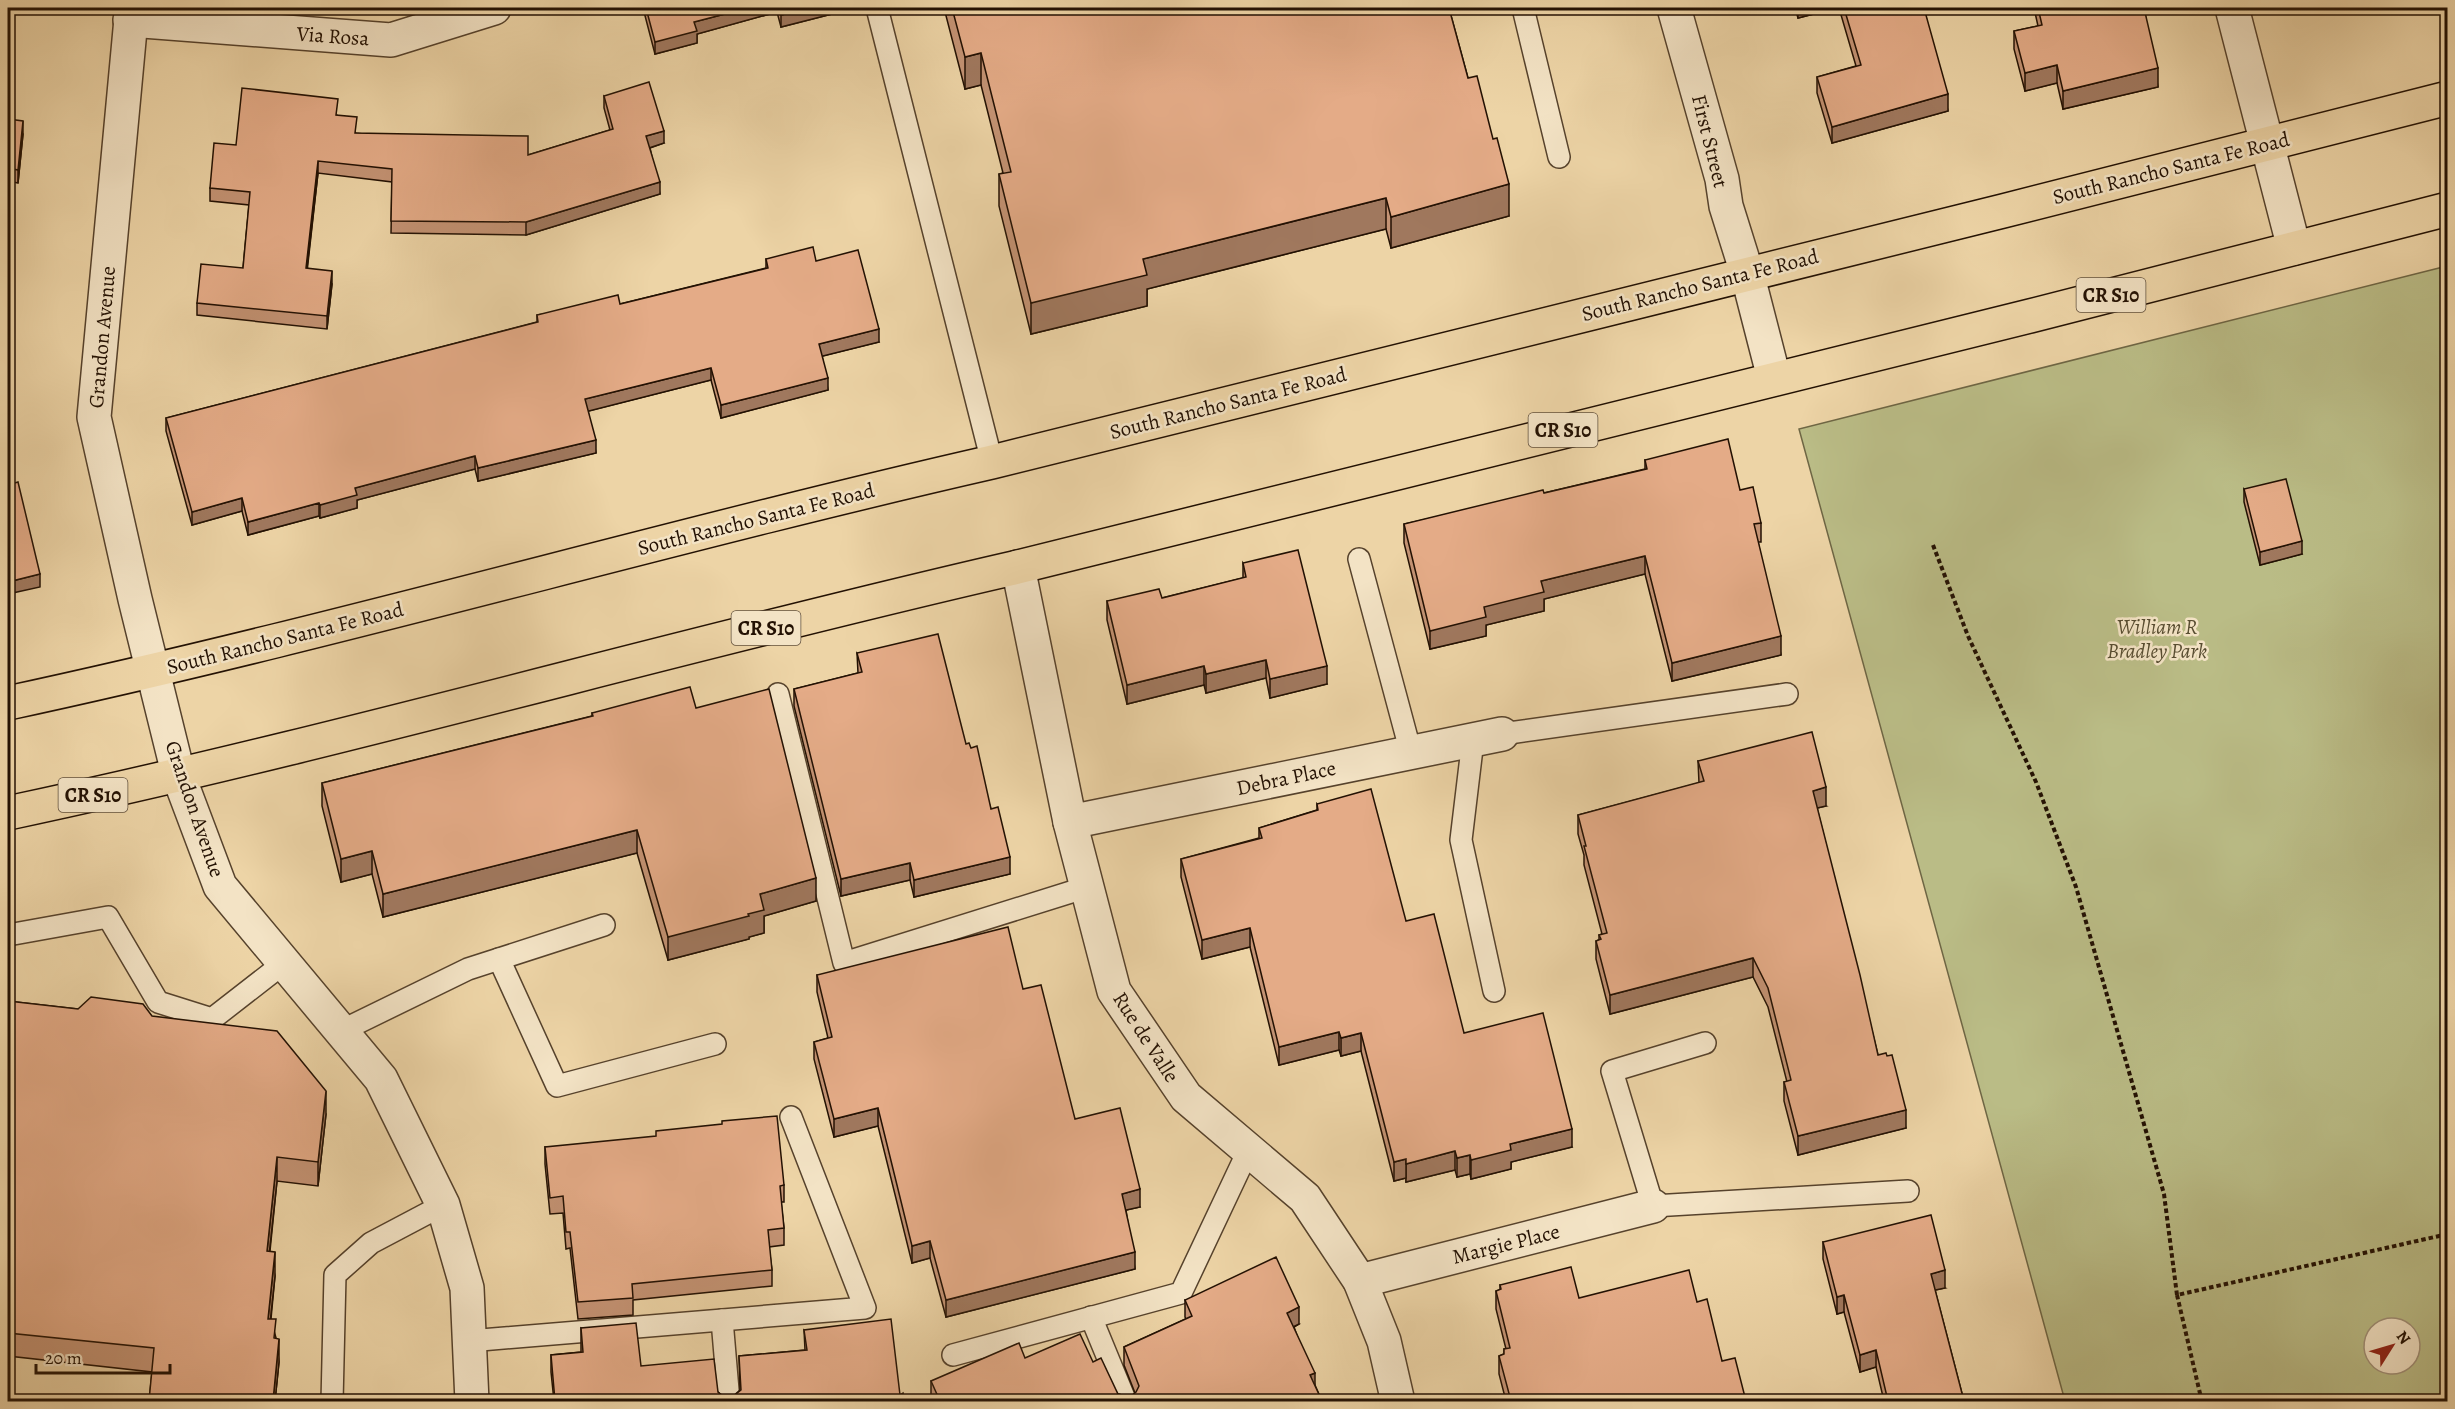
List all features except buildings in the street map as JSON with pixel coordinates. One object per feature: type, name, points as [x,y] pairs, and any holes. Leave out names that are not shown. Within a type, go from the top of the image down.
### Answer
[{"type":"main road","name":"South Rancho Santa Fe Road","points":[[8,703],[153,671],[870,489],[992,462],[2448,98]]},
{"type":"main road","name":"CR S10","points":[[8,813],[179,777],[885,598],[2042,313],[2448,209]]},
{"type":"street","name":"Via Rosa","points":[[131,14],[391,40],[494,8]]},
{"type":"street","name":"First Street","points":[[1674,8],[1774,378]]},
{"type":"street","points":[[2232,8],[2294,248]]},
{"type":"street","name":"Grandon Avenue","points":[[131,14],[94,417],[179,777],[220,886],[381,1080],[443,1205],[467,1288],[472,1401]]},
{"type":"street","name":"Rue de Valle","points":[[1018,567],[1070,822],[1114,992],[1186,1097],[1305,1198],[1360,1281],[1384,1341],[1398,1401]]},
{"type":"street","name":"Debra Place","points":[[1070,822],[1488,737]]},
{"type":"street","name":"Margie Place","points":[[1360,1281],[1653,1206]]},
{"type":"lane","points":[[877,8],[992,462]]},
{"type":"lane","points":[[1523,8],[1559,157]]},
{"type":"lane","points":[[1359,559],[1411,753]]},
{"type":"lane","points":[[778,694],[844,963],[1087,887]]},
{"type":"lane","points":[[1494,991],[1461,840],[1488,737],[1787,694]]},
{"type":"lane","points":[[8,935],[108,917],[158,1002],[212,1019],[284,963]]},
{"type":"lane","points":[[341,1031],[468,969],[604,926]]},
{"type":"lane","points":[[499,959],[557,1086],[715,1044]]},
{"type":"lane","points":[[1705,1043],[1612,1071],[1653,1206],[1908,1191]]},
{"type":"lane","points":[[469,1341],[865,1308],[791,1117]]},
{"type":"lane","points":[[953,1355],[1181,1293],[1248,1151]]},
{"type":"lane","points":[[332,1401],[335,1275],[371,1243],[443,1205]]},
{"type":"lane","points":[[1090,1317],[1126,1401]]},
{"type":"lane","points":[[722,1320],[729,1401]]},
{"type":"path","points":[[1933,545],[1968,636],[2036,783],[2076,887],[2164,1194],[2177,1295],[2202,1401]]},
{"type":"path","points":[[2177,1295],[2448,1234]]},
{"type":"green space","name":"William R Bradley Park","points":[[2447,266],[2447,1401],[2065,1401],[1799,429]]}]
